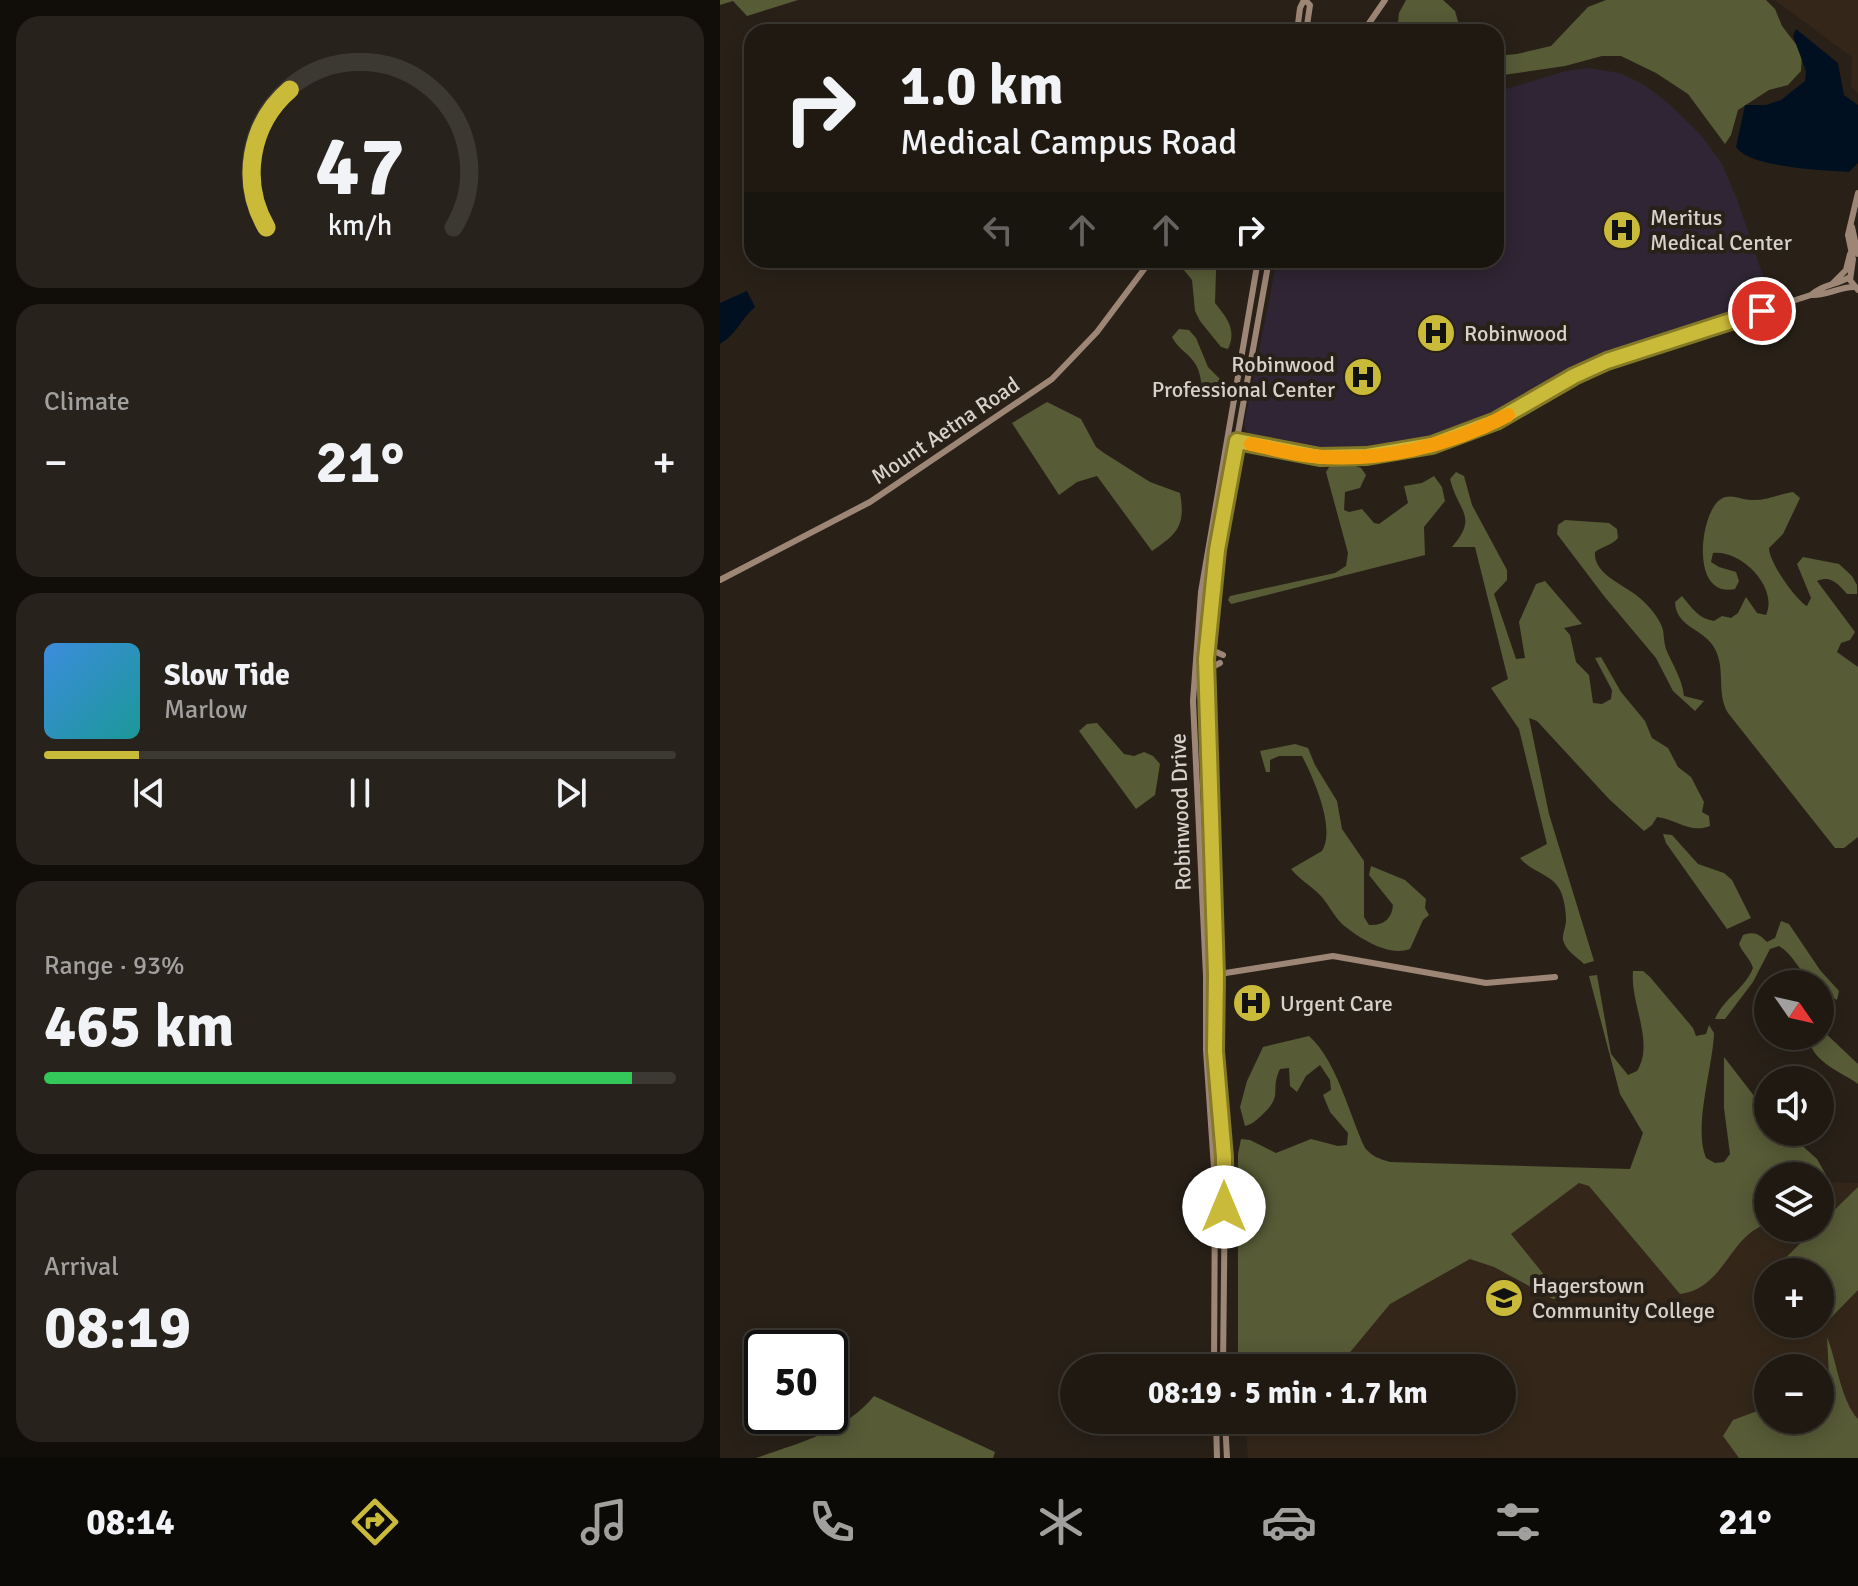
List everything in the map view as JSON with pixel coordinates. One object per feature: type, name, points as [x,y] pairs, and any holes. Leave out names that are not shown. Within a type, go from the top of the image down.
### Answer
[{"type":"main road","points":[[1298,24],[1300,8],[1305,0],[1310,5],[1307,24]]},
{"type":"main road","points":[[1368,24],[1385,0]]},
{"type":"main road","points":[[1811,295],[1822,296],[1844,287],[1856,289],[1854,253],[1848,235],[1858,193]]},
{"type":"main road","points":[[1226,440],[1320,457],[1367,456],[1432,445],[1496,421],[1574,376],[1607,361],[1811,295],[1832,284],[1846,270],[1854,253]]},
{"type":"main road","name":"Mount Aetna Road","points":[[720,580],[870,502],[1052,379],[1097,332],[1145,268]]},
{"type":"main road","name":"Robinwood Drive","points":[[1214,1354],[1215,1183],[1206,1050],[1206,976],[1193,701],[1201,592],[1257,268]]},
{"type":"main road","name":"Robinwood Drive","points":[[1223,1354],[1225,1184],[1217,1077],[1206,682],[1217,550],[1268,268]]},
{"type":"main road","points":[[1832,284],[1837,284],[1853,272]]},
{"type":"main road","points":[[1201,592],[1208,601],[1207,619],[1210,623]]},
{"type":"main road","points":[[1208,640],[1214,651],[1223,655]]},
{"type":"main road","points":[[1206,682],[1212,667],[1220,663]]},
{"type":"main road","points":[[1196,779],[1200,778],[1205,783],[1205,799],[1209,801]]},
{"type":"main road","points":[[1206,976],[1333,956],[1486,983],[1555,977]]},
{"type":"main road","points":[[1215,1015],[1211,1045],[1206,1050],[1213,1057],[1214,1075],[1217,1077]]},
{"type":"main road","points":[[1216,1434],[1217,1458]]},
{"type":"main road","points":[[1226,1434],[1227,1458]]},
{"type":"shaded area","points":[[1775,0],[1858,0],[1858,93],[1851,87],[1852,57]]},
{"type":"shaded area","name":"Meritus Medical Center","points":[[1588,68],[1620,73],[1643,84],[1667,102],[1700,134],[1721,162],[1737,199],[1771,299],[1590,361],[1482,423],[1404,446],[1335,450],[1253,436],[1247,432],[1244,425],[1275,268],[1504,268],[1504,90],[1566,71]]},
{"type":"shaded area","name":"Hagerstown Community College","points":[[1233,1162],[1754,1180],[1754,1242],[1834,1242],[1834,1182],[1858,1183],[1858,1458],[1248,1458],[1246,1434],[1516,1434],[1516,1354],[1242,1354]]},
{"type":"green space","points":[[720,0],[798,0],[747,16],[733,1],[720,5]]},
{"type":"green space","points":[[1406,0],[1443,0],[1455,11],[1459,24],[1398,24],[1399,13]]},
{"type":"green space","points":[[1606,0],[1766,0],[1802,52],[1801,71],[1788,85],[1769,90],[1738,110],[1725,144],[1688,94],[1656,73],[1621,56],[1602,56],[1565,66],[1504,75],[1504,55],[1551,46],[1588,7]]},
{"type":"green space","points":[[1182,268],[1215,268],[1215,303],[1231,330],[1228,349],[1221,347],[1200,321],[1195,311],[1192,280]]},
{"type":"green space","points":[[1179,329],[1189,330],[1196,338],[1208,367],[1223,382],[1223,392],[1219,397],[1208,399],[1205,395],[1197,366],[1172,337]]},
{"type":"green space","points":[[1047,402],[1081,419],[1096,447],[1104,453],[1150,482],[1180,493],[1182,514],[1178,528],[1168,539],[1152,551],[1097,476],[1077,482],[1059,495],[1012,423]]},
{"type":"green space","points":[[1348,463],[1361,468],[1366,475],[1360,488],[1345,492],[1344,510],[1362,509],[1374,523],[1379,524],[1408,503],[1404,486],[1422,483],[1434,476],[1442,487],[1445,501],[1424,527],[1425,555],[1231,604],[1228,600],[1230,596],[1335,573],[1346,566],[1348,553],[1326,472],[1331,464]]},
{"type":"green space","points":[[1456,472],[1464,476],[1472,505],[1507,570],[1507,580],[1494,594],[1516,659],[1525,658],[1519,622],[1536,584],[1545,581],[1582,624],[1564,628],[1570,635],[1576,662],[1589,675],[1593,703],[1602,704],[1611,699],[1612,690],[1595,658],[1601,657],[1621,692],[1645,721],[1652,738],[1668,748],[1678,767],[1691,777],[1704,802],[1702,812],[1709,816],[1710,826],[1703,828],[1657,817],[1644,831],[1609,799],[1537,721],[1529,718],[1549,814],[1594,961],[1584,964],[1564,944],[1566,917],[1560,890],[1552,880],[1520,858],[1547,844],[1519,729],[1491,688],[1508,679],[1475,547],[1452,547],[1460,537],[1465,521],[1450,479]]},
{"type":"green space","points":[[1793,492],[1800,498],[1783,534],[1769,548],[1784,580],[1807,606],[1811,598],[1797,564],[1803,557],[1839,564],[1857,585],[1857,594],[1847,594],[1830,580],[1817,581],[1855,632],[1850,640],[1841,643],[1837,652],[1858,667],[1858,837],[1844,848],[1835,848],[1728,713],[1722,698],[1720,665],[1715,649],[1704,636],[1685,623],[1675,602],[1682,596],[1700,615],[1714,621],[1722,616],[1731,618],[1738,613],[1746,597],[1757,613],[1766,615],[1769,604],[1767,593],[1762,582],[1745,563],[1724,553],[1713,553],[1711,562],[1736,572],[1739,581],[1735,589],[1720,588],[1710,581],[1705,568],[1704,535],[1714,507],[1725,497],[1757,500]]},
{"type":"green space","points":[[1565,520],[1609,523],[1617,529],[1618,538],[1595,552],[1599,567],[1641,599],[1657,617],[1684,696],[1704,701],[1695,711],[1673,691],[1656,658],[1557,534],[1558,525]]},
{"type":"green space","points":[[1097,723],[1124,754],[1134,756],[1144,752],[1160,764],[1155,795],[1136,809],[1079,731],[1087,724]]},
{"type":"green space","points":[[1295,744],[1308,748],[1337,801],[1342,829],[1364,861],[1364,917],[1369,925],[1386,921],[1393,905],[1369,875],[1371,866],[1405,880],[1426,899],[1425,908],[1429,915],[1423,920],[1410,949],[1383,948],[1357,935],[1342,924],[1319,894],[1291,869],[1322,851],[1326,830],[1322,804],[1302,756],[1279,756],[1270,760],[1270,772],[1266,772],[1260,751]]},
{"type":"green space","points":[[1663,834],[1672,835],[1698,864],[1724,873],[1732,880],[1751,918],[1727,929],[1666,843]]},
{"type":"green space","points":[[1781,921],[1789,924],[1820,970],[1801,970],[1779,946],[1770,949],[1759,970],[1754,970],[1753,982],[1725,1019],[1715,1019],[1753,968],[1739,944],[1743,935],[1756,934],[1767,942],[1775,938]]},
{"type":"green space","points":[[1633,971],[1643,971],[1693,1028],[1696,1036],[1706,1034],[1709,1025],[1714,1033],[1703,1114],[1706,1158],[1715,1163],[1724,1162],[1730,1154],[1724,1108],[1724,1057],[1754,1096],[1754,1146],[1803,1146],[1819,1162],[1754,1162],[1754,1231],[1744,1238],[1708,1282],[1680,1294],[1589,1186],[1579,1183],[1511,1234],[1562,1297],[1553,1299],[1494,1267],[1470,1259],[1390,1304],[1349,1354],[1238,1354],[1238,1154],[1241,1139],[1250,1140],[1276,1153],[1311,1139],[1338,1146],[1347,1145],[1348,1133],[1330,1112],[1323,1095],[1331,1090],[1330,1080],[1320,1065],[1306,1076],[1297,1092],[1290,1086],[1289,1068],[1280,1069],[1273,1103],[1255,1121],[1245,1126],[1240,1107],[1247,1081],[1263,1047],[1309,1036],[1335,1073],[1365,1148],[1382,1160],[1630,1169],[1643,1133],[1620,1094],[1589,976],[1597,975],[1611,1054],[1628,1075],[1637,1071],[1644,1048]]},
{"type":"green space","points":[[1834,985],[1839,991],[1837,1000],[1834,998]]},
{"type":"green space","points":[[1834,1041],[1858,1064],[1858,1084],[1834,1069],[1834,1066],[1829,1066],[1813,1050],[1834,1050]]},
{"type":"green space","points":[[1858,1187],[1858,1290],[1834,1315],[1834,1258],[1785,1258],[1802,1242],[1834,1242],[1834,1210]]},
{"type":"green space","points":[[1834,1361],[1843,1392],[1858,1419],[1858,1458],[1739,1458],[1723,1436],[1733,1420],[1754,1412],[1754,1434],[1834,1434]]},
{"type":"green space","points":[[874,1396],[995,1452],[993,1458],[756,1458],[820,1434],[848,1434],[848,1420]]},
{"type":"water","points":[[1796,29],[1838,63],[1844,95],[1858,105],[1858,163],[1849,172],[1771,164],[1744,154],[1736,147],[1745,105],[1766,105],[1781,100],[1805,81],[1806,71],[1793,36]]},
{"type":"water","points":[[747,291],[755,307],[720,344],[720,303]]},
{"type":"slow traffic","points":[[1251,444],[1313,456],[1367,456],[1453,439],[1508,415]]},
{"type":"place","name":"Meritus Medical Center","points":[[1622,230]]},
{"type":"place","name":"Robinwood","points":[[1436,333]]},
{"type":"place","name":"Robinwood Professional Center","points":[[1363,377]]},
{"type":"place","name":"Urgent Care","points":[[1252,1003]]},
{"type":"place","name":"Hagerstown Community College","points":[[1504,1298]]},
{"type":"route","points":[[1224,1207],[1224,1157],[1215,1051],[1216,975],[1206,659],[1217,550],[1237,441],[1320,457],[1367,456],[1432,445],[1496,421],[1574,376],[1607,361],[1762,311]]}]
